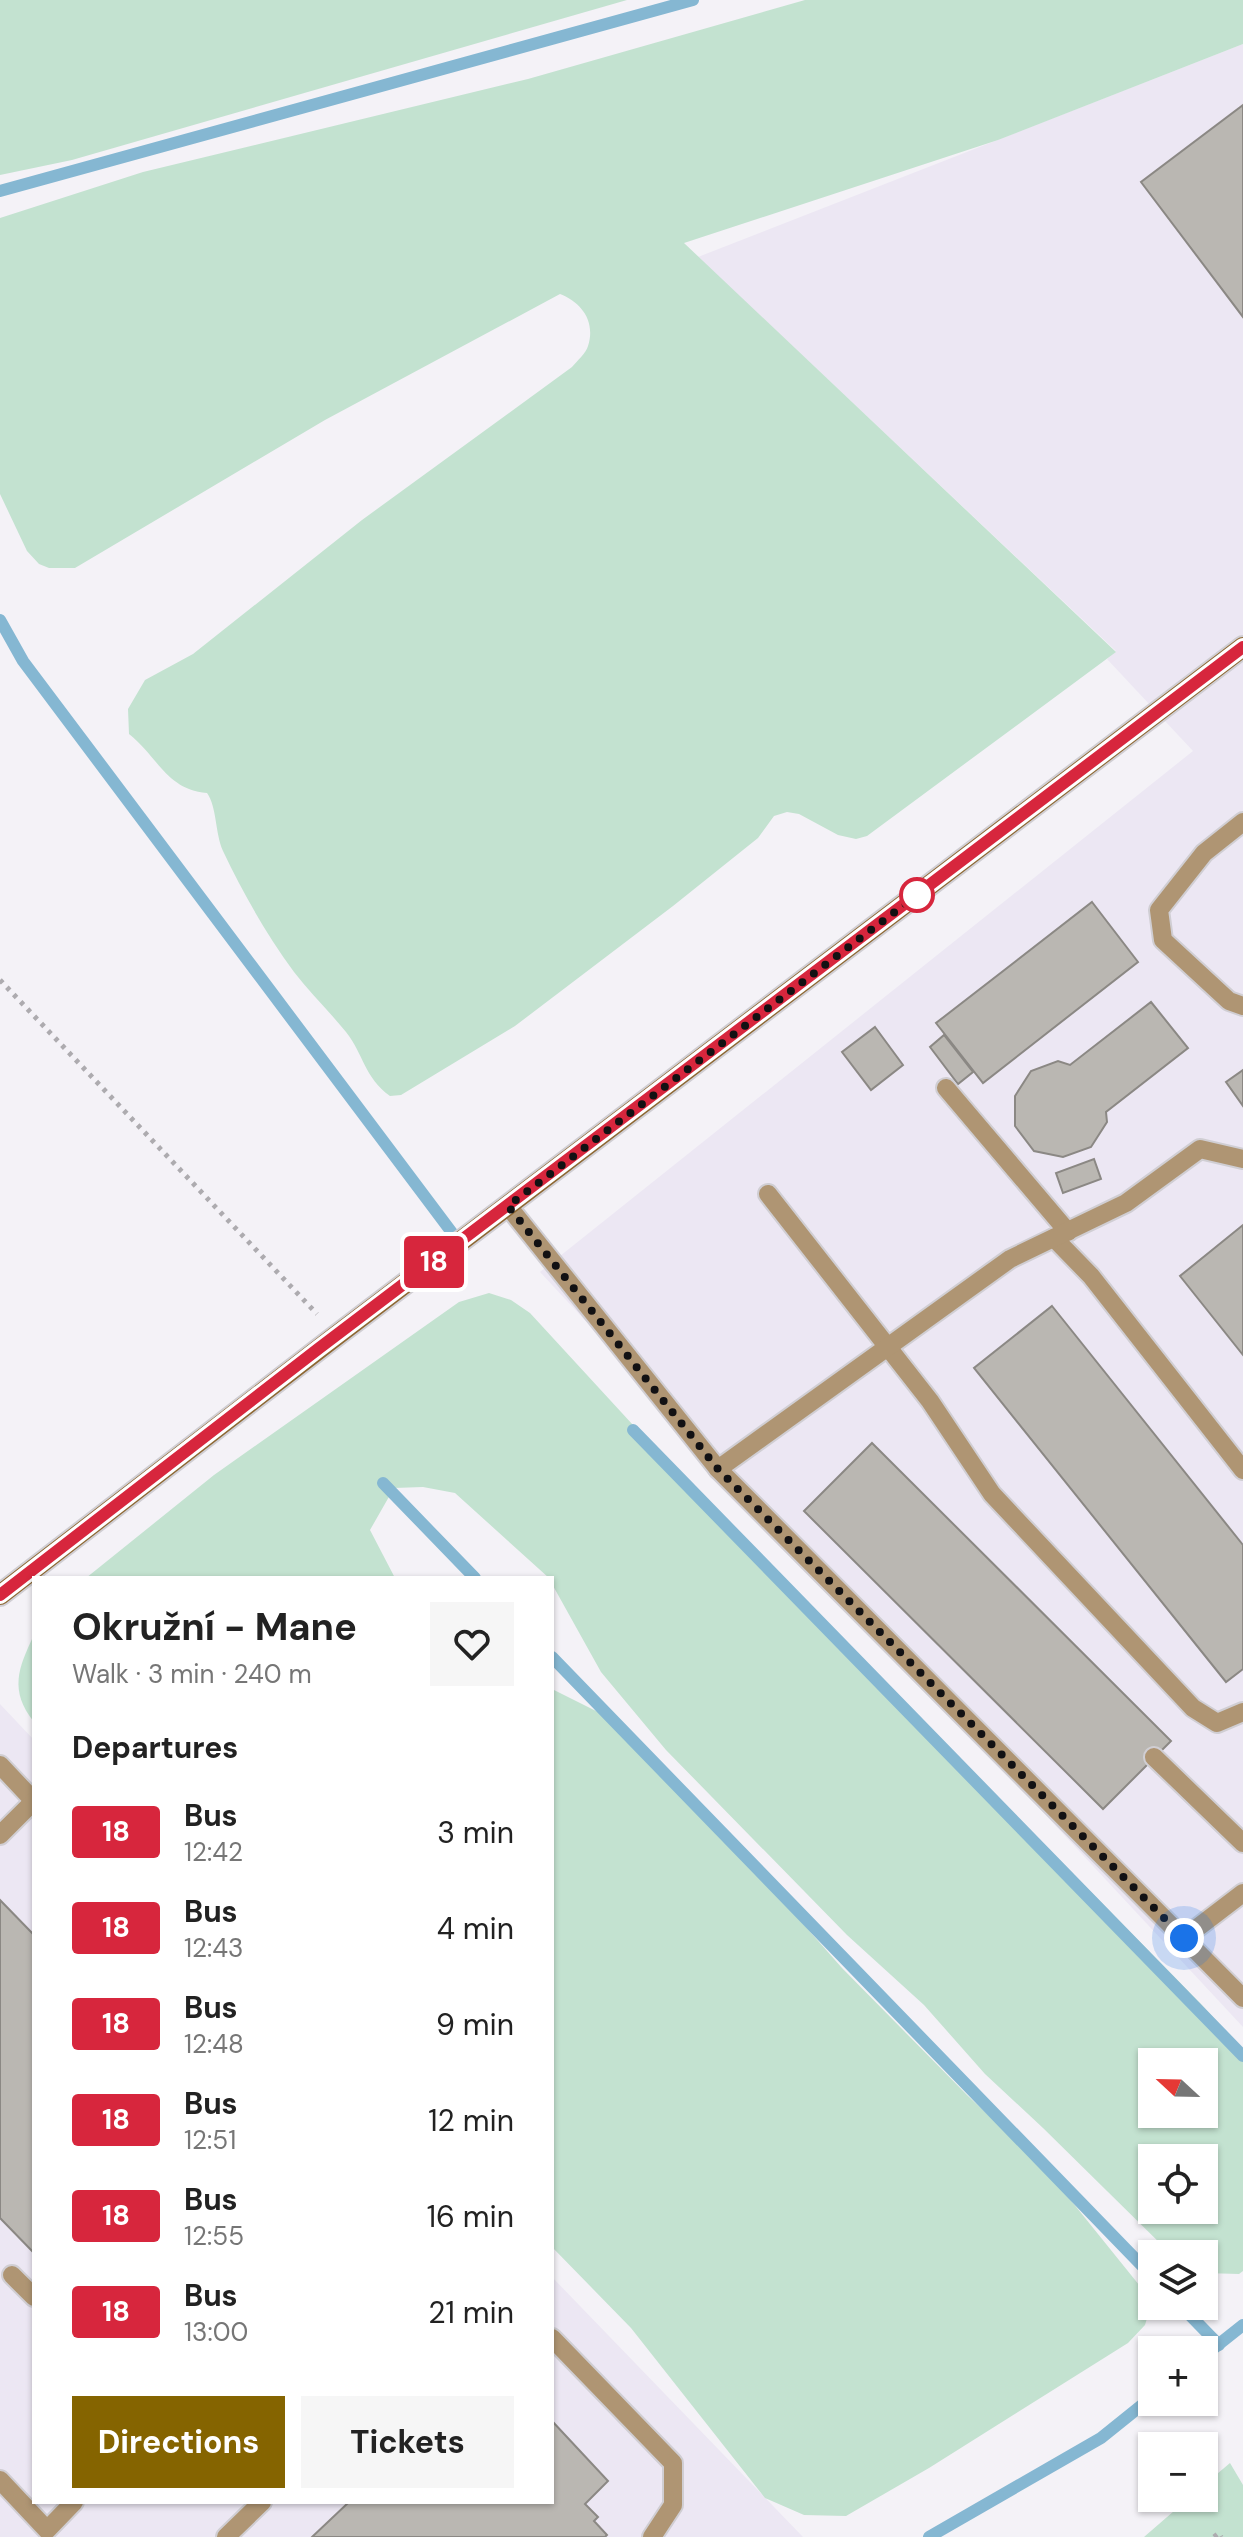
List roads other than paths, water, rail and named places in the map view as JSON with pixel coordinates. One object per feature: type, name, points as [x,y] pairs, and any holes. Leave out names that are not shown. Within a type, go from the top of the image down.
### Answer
[{"type":"main road","points":[[0,1595],[1243,647]]},
{"type":"lane","points":[[1243,822],[1204,853],[1159,910],[1163,940],[1229,1001],[1243,1006]]},
{"type":"lane","points":[[946,1088],[1243,1470]]},
{"type":"lane","points":[[718,1469],[1010,1259],[1126,1203],[1200,1149],[1243,1159]]},
{"type":"lane","points":[[768,1194],[930,1401],[992,1494],[1193,1708],[1217,1723],[1243,1712]]},
{"type":"lane","points":[[508,1206],[718,1469],[1243,1998]]},
{"type":"lane","points":[[1154,1757],[1243,1843]]},
{"type":"lane","points":[[0,1765],[32,1799]]},
{"type":"lane","points":[[0,1835],[32,1803]]},
{"type":"lane","points":[[1184,1938],[1243,1893]]},
{"type":"lane","points":[[12,2275],[32,2295]]},
{"type":"lane","points":[[554,2340],[673,2463],[673,2505],[652,2537]]},
{"type":"lane","points":[[0,2480],[47,2530],[72,2504]]},
{"type":"lane","points":[[226,2537],[260,2504]]},
{"type":"waterway","points":[[0,191],[693,0]]},
{"type":"waterway","points":[[0,620],[23,661],[456,1238]]},
{"type":"waterway","points":[[633,1430],[1243,2056]]},
{"type":"waterway","points":[[383,1483],[473,1576]]},
{"type":"waterway","points":[[554,1659],[1138,2262]]},
{"type":"waterway","points":[[1195,2320],[1219,2345]]},
{"type":"waterway","points":[[1218,2345],[1243,2325]]},
{"type":"waterway","points":[[929,2537],[1101,2438],[1138,2408]]}]
